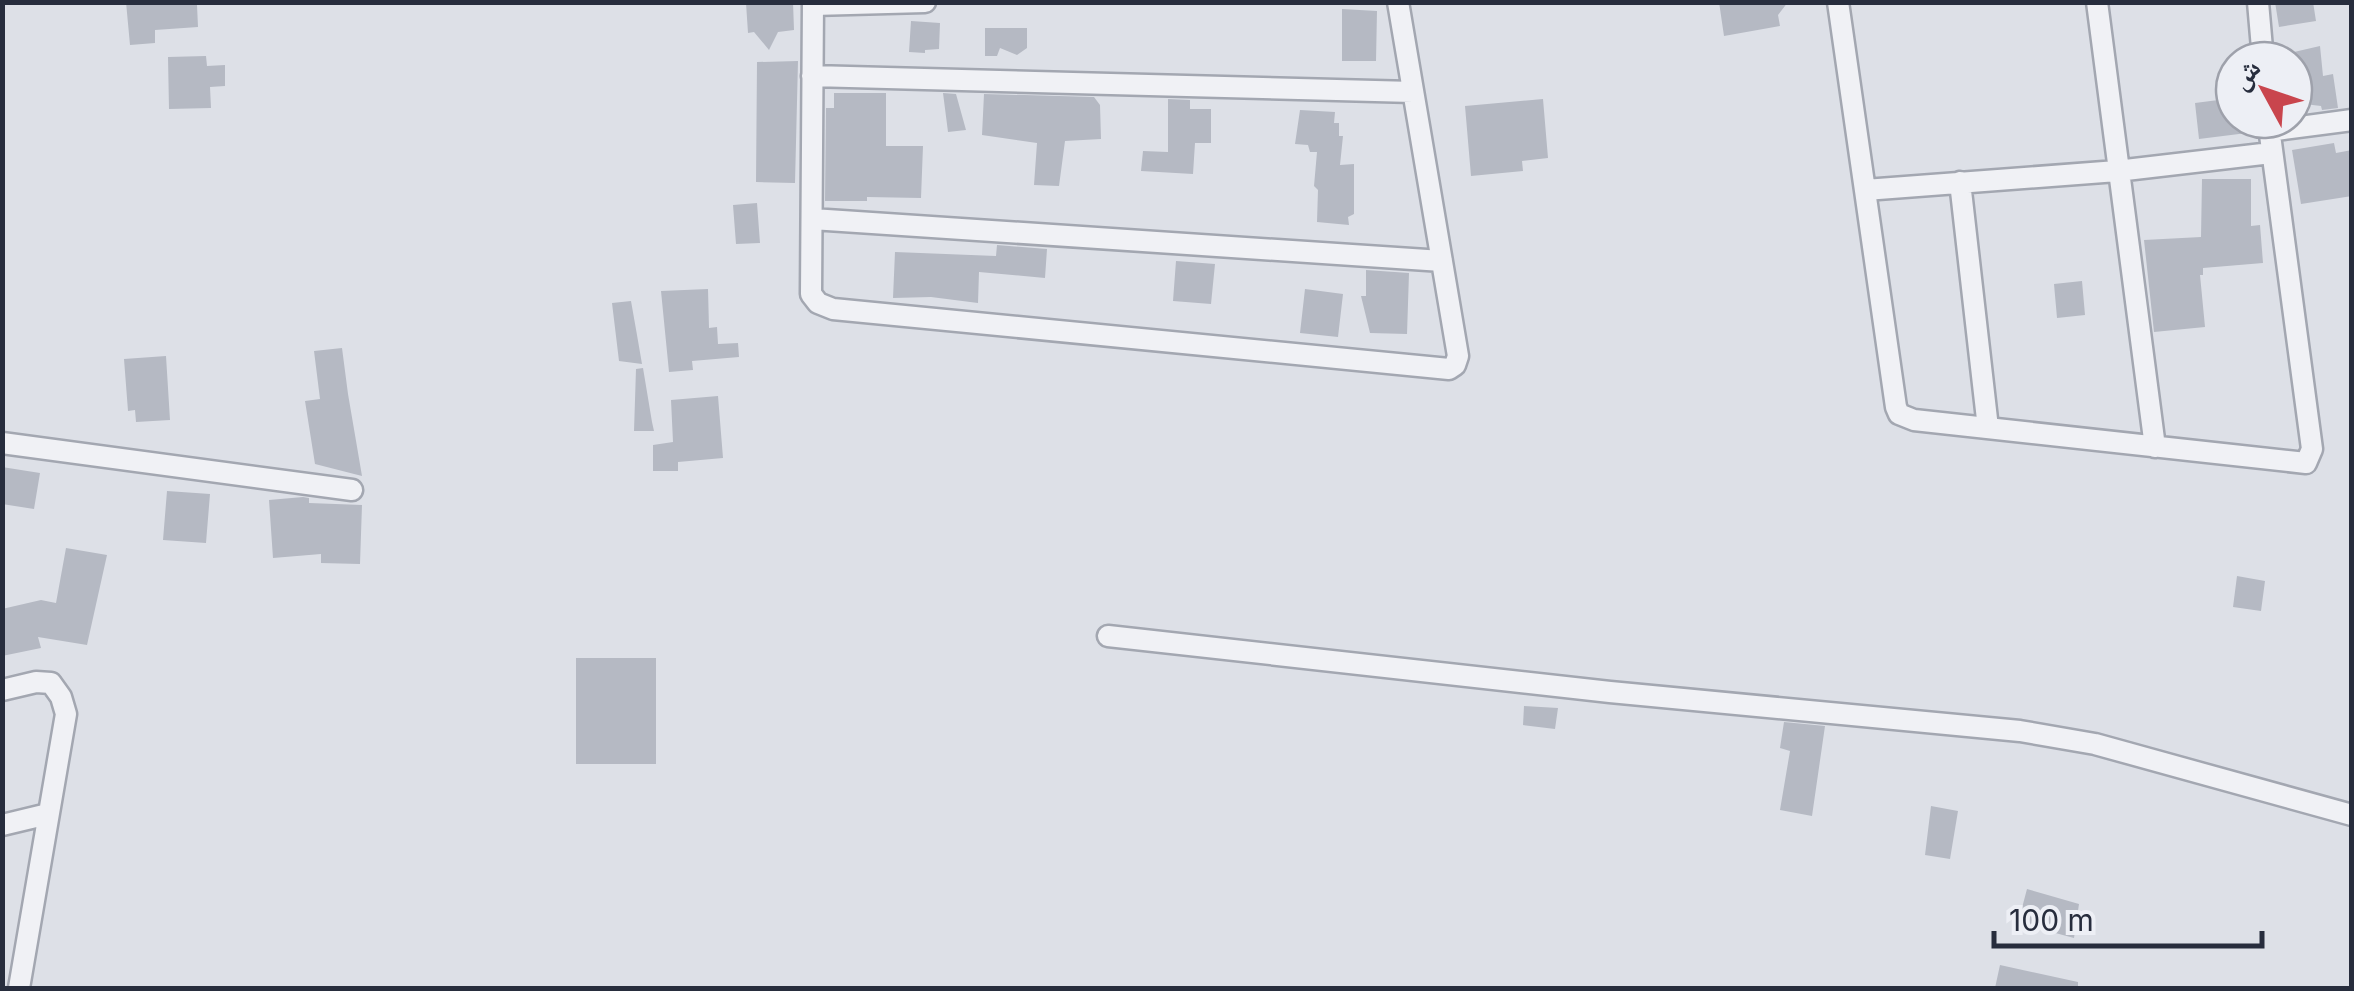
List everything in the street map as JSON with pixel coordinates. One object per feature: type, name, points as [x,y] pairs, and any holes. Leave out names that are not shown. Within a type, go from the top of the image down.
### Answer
[{"type":"street","points":[[925,2],[813,4],[812,294],[818,303],[832,309],[1449,369],[1455,366],[1458,356],[1398,2]]},
{"type":"street","points":[[2096,2],[2155,447]]},
{"type":"street","points":[[2258,2],[2261,40]]},
{"type":"street","points":[[1840,3],[1899,414],[1914,420],[2306,463],[2311,457],[2270,140]]},
{"type":"street","points":[[812,76],[1413,92]]},
{"type":"street","points":[[2314,122],[2352,120]]},
{"type":"street","points":[[1864,190],[2117,171],[2271,153]]},
{"type":"street","points":[[1960,182],[1988,428]]},
{"type":"street","points":[[812,219],[1442,261]]},
{"type":"street","points":[[2,443],[352,490]]},
{"type":"street","points":[[1108,636],[1610,692],[2020,731],[2095,744],[2352,814]]},
{"type":"street","points":[[2,690],[36,682],[50,683],[62,696],[66,714],[48,814],[12,962],[19,988]]},
{"type":"street","points":[[2,825],[48,814]]},
{"type":"building","points":[[126,2],[197,5],[198,27],[155,30],[155,43],[130,45]]},
{"type":"building","points":[[793,2],[794,30],[778,32],[769,50],[754,32],[748,33],[746,3]]},
{"type":"building","points":[[1719,2],[1788,2],[1778,15],[1780,26],[1724,36]]},
{"type":"building","points":[[2275,2],[2313,2],[2316,21],[2279,27]]},
{"type":"building","points":[[1342,9],[1377,11],[1376,61],[1342,61]]},
{"type":"building","points":[[911,21],[940,23],[939,49],[909,52]]},
{"type":"building","points":[[985,28],[1027,28],[1027,48],[1017,55],[1000,48],[997,56],[985,56]]},
{"type":"building","points":[[2320,46],[2323,76],[2333,74],[2338,108],[2322,110],[2314,105],[2314,47]]},
{"type":"building","points":[[206,56],[207,66],[225,65],[225,86],[210,87],[211,108],[169,109],[168,57]]},
{"type":"building","points":[[798,61],[795,183],[756,182],[757,62]]},
{"type":"building","points":[[834,93],[886,93],[886,146],[923,146],[921,198],[825,201],[826,108],[834,108]]},
{"type":"building","points":[[943,93],[956,94],[966,130],[948,132]]},
{"type":"building","points":[[984,94],[1094,97],[1100,105],[1101,139],[1065,141],[1059,186],[1034,185],[1037,143],[982,135]]},
{"type":"building","points":[[1168,99],[1190,100],[1190,109],[1211,109],[1211,143],[1195,143],[1193,174],[1141,171],[1143,151],[1168,152]]},
{"type":"building","points":[[1543,99],[1548,158],[1522,161],[1523,171],[1471,176],[1465,106]]},
{"type":"building","points":[[2214,101],[2214,137],[2199,139],[2195,103]]},
{"type":"building","points":[[1300,110],[1335,112],[1334,123],[1339,123],[1339,136],[1343,136],[1340,165],[1354,164],[1354,214],[1348,217],[1349,225],[1317,222],[1317,152],[1310,152],[1308,145],[1295,144]]},
{"type":"building","points":[[2334,143],[2336,153],[2352,150],[2352,196],[2301,204],[2292,150]]},
{"type":"building","points":[[2202,179],[2251,179],[2251,226],[2260,225],[2263,263],[2203,268],[2200,275],[2205,327],[2154,332],[2144,240],[2201,237]]},
{"type":"building","points":[[757,203],[760,243],[736,244],[733,205]]},
{"type":"building","points":[[997,245],[1047,249],[1045,278],[979,272],[978,303],[931,297],[893,298],[895,252],[996,256]]},
{"type":"building","points":[[1176,261],[1215,264],[1211,304],[1173,301]]},
{"type":"building","points":[[1366,270],[1409,273],[1407,334],[1370,333],[1361,296],[1366,296]]},
{"type":"building","points":[[2082,281],[2085,315],[2057,318],[2054,284]]},
{"type":"building","points":[[708,289],[709,328],[717,327],[718,344],[738,343],[739,357],[692,361],[693,370],[669,372],[661,291]]},
{"type":"building","points":[[1305,289],[1343,294],[1338,337],[1300,333]]},
{"type":"building","points":[[631,301],[642,364],[619,361],[612,303]]},
{"type":"building","points":[[342,348],[362,476],[315,464],[305,401],[320,399],[314,351]]},
{"type":"building","points":[[166,356],[170,420],[136,422],[135,410],[128,411],[124,359]]},
{"type":"building","points":[[643,368],[654,431],[634,431],[636,369]]},
{"type":"building","points":[[718,396],[723,458],[678,462],[678,471],[653,471],[653,445],[673,442],[671,400]]},
{"type":"building","points":[[2,467],[40,473],[34,509],[2,504]]},
{"type":"building","points":[[167,491],[210,494],[206,543],[163,540]]},
{"type":"building","points":[[309,498],[309,503],[362,505],[360,564],[321,563],[321,554],[273,558],[269,500]]},
{"type":"building","points":[[66,548],[107,555],[87,645],[38,637],[41,648],[2,656],[2,609],[41,600],[56,603]]},
{"type":"building","points":[[2237,576],[2265,581],[2261,611],[2233,607]]},
{"type":"building","points":[[576,658],[656,658],[656,764],[576,764]]},
{"type":"building","points":[[1524,706],[1558,708],[1555,729],[1523,725]]},
{"type":"building","points":[[1784,722],[1825,726],[1812,816],[1780,810],[1790,751],[1780,748]]},
{"type":"building","points":[[1931,806],[1958,811],[1950,859],[1925,855]]},
{"type":"building","points":[[2027,889],[2079,904],[2074,938],[2018,923]]},
{"type":"building","points":[[2000,965],[2078,982],[2078,988],[1995,988]]}]
